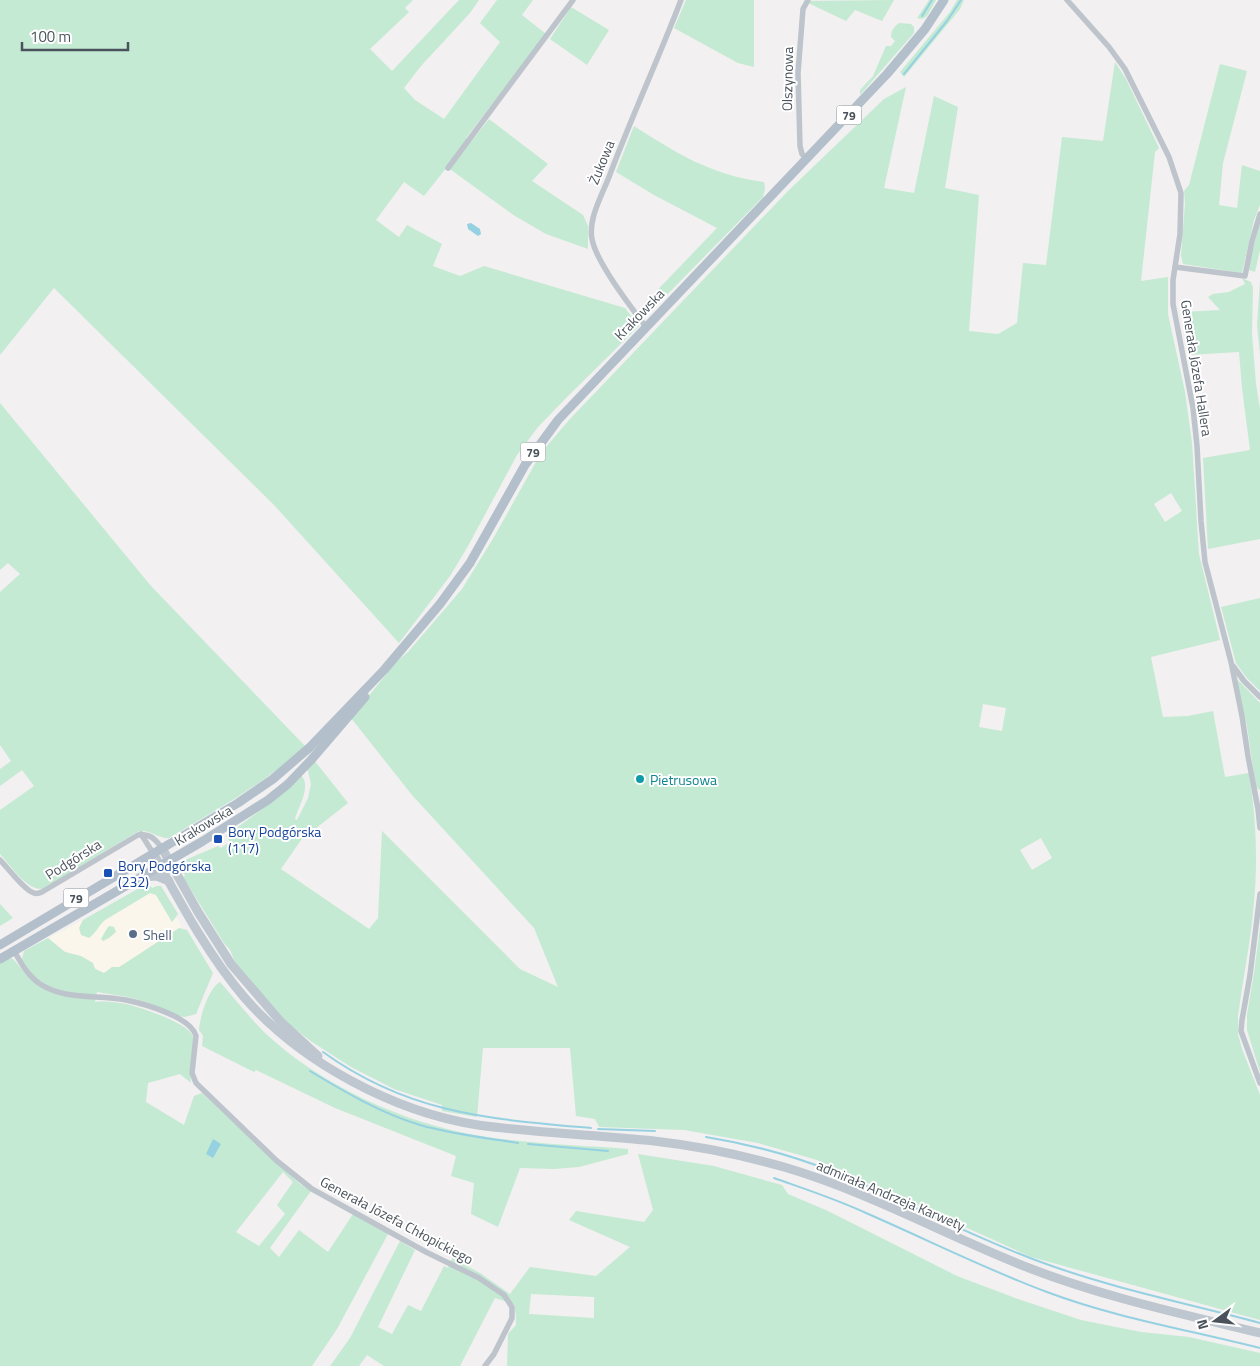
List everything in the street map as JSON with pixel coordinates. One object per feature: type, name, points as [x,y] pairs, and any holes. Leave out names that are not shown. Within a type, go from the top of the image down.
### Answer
[{"type":"main road","name":"Krakowska","points":[[0,945],[238,803],[273,779],[309,748],[384,670],[446,597],[465,571],[525,465],[546,434],[574,402],[907,52],[944,0]]},
{"type":"main road","name":"Krakowska","points":[[0,959],[251,812],[284,788],[337,731],[384,670]]},
{"type":"main road","name":"admirała Andrzeja Karwety","points":[[158,851],[164,864],[231,964],[280,1021],[333,1069]]},
{"type":"main road","name":"admirała Andrzeja Karwety","points":[[164,864],[168,880],[213,954],[242,995],[265,1019],[311,1057],[395,1101],[447,1118],[478,1124],[664,1142],[741,1156],[781,1166],[827,1180],[1028,1268],[1092,1291],[1260,1333]]},
{"type":"main road","points":[[141,877],[157,876],[168,880]]},
{"type":"street","points":[[448,168],[572,0]]},
{"type":"street","name":"Żukowa","points":[[646,327],[630,306],[595,250],[592,239],[592,222],[614,162],[681,0]]},
{"type":"street","name":"Olszynowa","points":[[806,159],[800,146],[798,73],[803,9],[808,0]]},
{"type":"street","name":"Generała Józefa Hallera","points":[[1066,0],[1109,47],[1125,68],[1168,157],[1181,193],[1180,234],[1172,289],[1198,446],[1201,521],[1205,562],[1231,662],[1242,716],[1260,828]]},
{"type":"street","points":[[1175,266],[1245,276],[1260,214]]},
{"type":"street","points":[[1231,662],[1238,674],[1260,697]]},
{"type":"street","points":[[1258,809],[1260,802]]},
{"type":"street","points":[[140,834],[158,851]]},
{"type":"street","points":[[140,834],[152,836],[158,851]]},
{"type":"street","name":"Podgórska","points":[[0,860],[26,887],[33,893],[38,893],[140,834]]},
{"type":"street","points":[[1260,894],[1241,1032],[1260,1083]]},
{"type":"street","name":"Generała Józefa Chłopickiego","points":[[14,951],[28,974],[40,984],[56,992],[85,998],[126,1000],[169,1014],[184,1022],[194,1031],[196,1039],[192,1073],[196,1083],[297,1178],[324,1196],[426,1252],[479,1278],[504,1295],[512,1307],[512,1318],[494,1354],[485,1366]]},
{"type":"shaded area","name":"Shell","points":[[150,893],[156,895],[172,922],[177,917],[182,927],[119,967],[112,967],[104,973],[65,952],[48,938],[83,920],[80,925],[97,931],[99,925],[105,920]]},
{"type":"green space","points":[[0,0],[413,0],[405,8],[409,12],[370,49],[392,71],[459,0],[479,0],[470,13],[421,66],[404,88],[415,100],[444,119],[500,42],[480,23],[497,0],[533,0],[522,15],[546,34],[466,138],[471,142],[489,119],[548,164],[532,181],[583,215],[588,226],[588,249],[546,234],[515,216],[447,167],[424,196],[404,182],[376,220],[399,237],[407,225],[442,244],[433,266],[460,276],[484,266],[625,308],[639,326],[538,427],[517,455],[450,576],[399,643],[274,505],[54,288],[0,355]]},
{"type":"green space","points":[[686,0],[754,0],[754,67],[738,63],[674,28]]},
{"type":"green space","points":[[894,0],[882,21],[855,10],[846,21],[804,1]]},
{"type":"green space","points":[[929,0],[936,0],[927,16],[922,19],[917,18]]},
{"type":"green space","points":[[957,0],[964,0],[960,9],[904,77],[900,72],[950,12]]},
{"type":"green space","points":[[571,7],[609,30],[587,65],[550,39]]},
{"type":"green space","points":[[899,23],[911,24],[914,27],[914,33],[860,95],[860,90],[873,76],[886,46],[891,46],[895,41],[891,37],[892,32]]},
{"type":"green space","points":[[1115,62],[1126,79],[1159,148],[1155,152],[1141,281],[1168,277],[1168,314],[1185,392],[1192,443],[1199,554],[1220,640],[1151,657],[1163,717],[1188,716],[1213,711],[1225,777],[1249,773],[1253,805],[1256,838],[1255,886],[1251,930],[1238,1016],[1238,1034],[1260,1095],[1260,1320],[1031,1257],[817,1160],[758,1143],[684,1130],[599,1127],[595,1119],[576,1116],[570,1048],[483,1048],[477,1117],[442,1111],[442,1105],[394,1089],[351,1067],[288,1024],[235,962],[230,950],[183,877],[185,876],[181,867],[185,860],[218,846],[221,848],[230,842],[226,836],[282,794],[301,775],[304,780],[305,791],[295,819],[297,820],[308,798],[311,784],[307,767],[314,760],[348,803],[301,840],[281,869],[369,929],[378,918],[382,831],[520,969],[558,987],[534,928],[412,795],[351,718],[396,662],[408,652],[462,589],[494,537],[541,453],[569,420],[788,191],[884,99],[906,87],[884,188],[914,193],[934,96],[958,107],[945,188],[979,195],[969,331],[998,334],[1017,323],[1023,263],[1046,265],[1062,137],[1103,141]],"holes":[[[1171,493],[1182,511],[1165,522],[1154,504]],[[983,704],[1006,708],[1002,731],[979,727]],[[1041,838],[1052,858],[1032,870],[1020,850]]]},
{"type":"green space","points":[[1220,64],[1247,71],[1223,163],[1219,205],[1237,208],[1242,165],[1260,171],[1260,205],[1254,220],[1242,273],[1183,264],[1181,256],[1185,203],[1184,191],[1189,185]]},
{"type":"green space","points":[[634,126],[665,146],[711,169],[745,179],[764,182],[765,189],[763,197],[650,312],[644,304],[717,228],[654,195],[616,172]]},
{"type":"green space","points":[[1260,222],[1260,250],[1255,272],[1249,270],[1250,259]]},
{"type":"green space","points":[[1242,278],[1251,282],[1253,288],[1252,334],[1260,409],[1260,539],[1208,549],[1203,458],[1250,450],[1239,352],[1188,355],[1182,312],[1220,310],[1208,297],[1213,294],[1229,292],[1245,284]]},
{"type":"green space","points":[[1260,281],[1260,355],[1257,325]]},
{"type":"green space","points":[[0,403],[151,586],[306,747],[257,784],[169,838],[145,831],[137,832],[43,889],[37,889],[25,882],[0,854],[0,810],[34,786],[22,770],[0,786],[0,769],[11,761],[0,745],[0,592],[20,574],[8,563],[0,570]]},
{"type":"green space","points":[[1260,598],[1260,691],[1246,677],[1236,663],[1221,607]]},
{"type":"green space","points":[[1236,678],[1260,703],[1260,790],[1256,787],[1247,726]]},
{"type":"green space","points":[[148,883],[152,888],[161,886],[178,914],[172,922],[156,895],[150,893],[105,920],[89,938],[81,935],[79,928],[83,920]]},
{"type":"green space","points":[[0,904],[13,918],[0,926]]},
{"type":"green space","points":[[109,926],[114,927],[116,932],[103,941],[101,939]]},
{"type":"green space","points":[[1260,927],[1260,1072],[1247,1030],[1247,1015]]},
{"type":"green space","points":[[179,928],[187,930],[213,973],[196,1014],[185,1017],[177,1016],[149,1003],[128,997],[97,992],[95,1002],[122,1003],[152,1012],[183,1026],[193,1037],[191,1083],[180,1074],[148,1083],[146,1102],[184,1125],[194,1096],[202,1093],[300,1184],[311,1191],[270,1248],[279,1257],[299,1230],[328,1252],[353,1214],[388,1234],[337,1329],[312,1366],[0,1366],[0,963],[10,958],[27,975],[31,973],[22,959],[24,951],[48,938],[65,952],[81,956],[93,963],[95,969],[104,973],[112,967],[119,967]],"holes":[[[283,1172],[293,1182],[277,1205],[285,1214],[259,1246],[236,1232]]]},
{"type":"green space","points":[[220,982],[265,1033],[312,1070],[338,1086],[394,1112],[452,1130],[481,1136],[536,1143],[628,1149],[628,1154],[579,1167],[554,1169],[520,1168],[498,1227],[471,1214],[474,1183],[451,1176],[456,1156],[335,1108],[256,1070],[254,1072],[202,1046],[203,1036],[199,1030],[201,1018],[208,997]]},
{"type":"green space","points":[[638,1154],[714,1166],[782,1185],[788,1194],[828,1211],[957,1276],[1081,1320],[1141,1332],[1189,1337],[1260,1353],[1260,1366],[507,1366],[508,1334],[516,1325],[514,1304],[495,1298],[460,1366],[384,1366],[367,1355],[359,1366],[330,1366],[350,1338],[400,1241],[415,1250],[378,1327],[392,1334],[408,1305],[421,1311],[444,1266],[448,1268],[452,1258],[480,1273],[510,1294],[530,1267],[596,1276],[630,1247],[569,1220],[576,1211],[644,1222],[653,1210]],"holes":[[[531,1294],[594,1297],[594,1318],[529,1314]]]},
{"type":"water","points":[[471,223],[480,229],[481,234],[478,236],[468,229],[467,224]]},
{"type":"water","points":[[213,1139],[221,1144],[213,1158],[206,1154]]},
{"type":"waterway","points":[[922,16],[932,0]]},
{"type":"waterway","points":[[904,74],[947,21],[961,0]]},
{"type":"waterway","points":[[323,1052],[355,1073],[387,1089],[419,1101],[451,1110],[484,1116],[591,1128]]},
{"type":"waterway","points":[[310,1071],[363,1101],[405,1120],[444,1131],[518,1143]]},
{"type":"waterway","points":[[598,1129],[655,1131]]},
{"type":"waterway","points":[[706,1137],[771,1151],[819,1166],[986,1240],[1065,1271],[1260,1323]]},
{"type":"waterway","points":[[528,1144],[608,1151]]},
{"type":"waterway","points":[[774,1178],[843,1203],[1001,1274],[1047,1292],[1099,1309],[1260,1348]]},
{"type":"place","name":"Pietrusowa","points":[[640,779]]},
{"type":"place","name":"Bory Podgórska (117)","points":[[218,839]]},
{"type":"place","name":"Bory Podgórska (232)","points":[[108,873]]},
{"type":"place","name":"Shell","points":[[133,934]]}]
